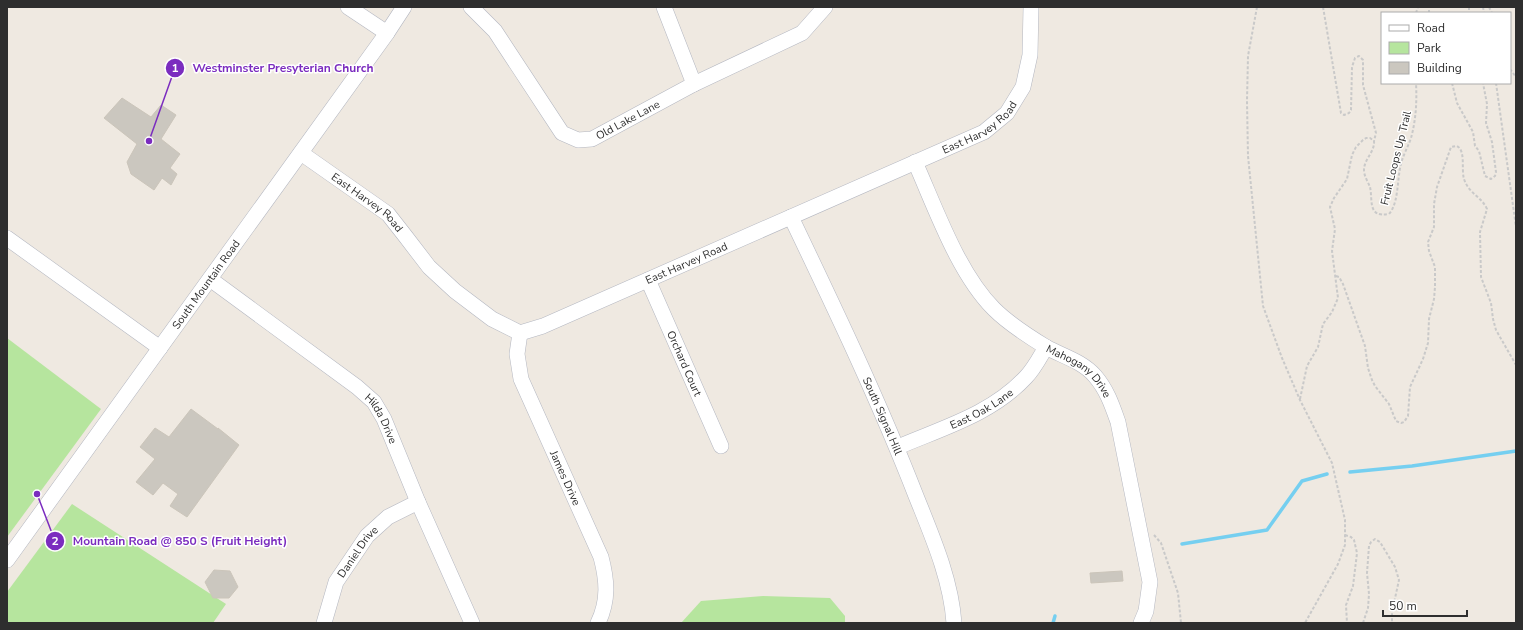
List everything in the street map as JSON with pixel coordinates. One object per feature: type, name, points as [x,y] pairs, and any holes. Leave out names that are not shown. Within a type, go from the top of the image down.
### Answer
[{"type":"street","points":[[348,7],[387,33]]},
{"type":"street","name":"South Mountain Road","points":[[7,560],[301,153],[404,7]]},
{"type":"street","name":"Old Lake Lane","points":[[471,7],[495,31],[562,133],[578,140],[592,139],[694,84],[802,33],[825,7]]},
{"type":"street","points":[[664,7],[694,84]]},
{"type":"street","name":"East Harvey Road","points":[[301,153],[388,214],[428,267],[455,291],[492,319],[520,333],[543,326],[984,132],[1007,113],[1024,87],[1030,55],[1031,7]]},
{"type":"street","name":"Mahogany Drive","points":[[915,162],[957,257],[973,284],[994,309],[1014,326],[1046,347],[1078,361],[1095,375],[1109,397],[1118,422],[1150,582],[1146,611],[1141,623]]},
{"type":"street","name":"South Signal Hill","points":[[791,217],[846,331],[898,447],[937,549],[947,583],[954,623]]},
{"type":"street","points":[[7,238],[160,348]]},
{"type":"street","name":"Hilda Drive","points":[[210,279],[357,387],[374,402],[384,419],[418,502],[472,623]]},
{"type":"street","name":"Orchard Court","points":[[648,280],[721,446]]},
{"type":"street","name":"James Drive","points":[[520,333],[517,354],[521,379],[601,557],[606,577],[606,595],[602,614],[598,623]]},
{"type":"street","name":"East Oak Lane","points":[[898,447],[983,411],[1005,397],[1027,377],[1046,347]]},
{"type":"street","name":"Daniel Drive","points":[[324,623],[336,582],[367,536],[388,517],[418,502]]},
{"type":"path","points":[[1257,7],[1248,56],[1248,156],[1263,306],[1282,358],[1300,400],[1332,463],[1345,520],[1345,544],[1338,564],[1305,623]]},
{"type":"path","points":[[1300,400],[1307,366],[1318,347],[1322,326],[1338,301],[1339,294],[1332,251],[1335,229],[1330,207],[1334,198],[1347,179],[1352,155],[1356,147],[1366,138],[1370,138],[1374,141],[1376,133],[1362,85],[1363,60],[1359,56],[1356,58],[1352,68],[1351,110],[1344,116],[1341,113],[1323,7]]},
{"type":"path","name":"Fruit Loops Up Trail","points":[[1374,141],[1374,147],[1366,159],[1364,172],[1370,187],[1372,207],[1375,212],[1384,215],[1389,214],[1394,207],[1401,164],[1412,131],[1417,100],[1416,84]]},
{"type":"path","points":[[1452,84],[1457,103],[1473,132],[1475,146],[1486,176],[1491,179],[1495,176],[1496,172],[1492,142],[1486,123],[1487,104],[1483,84]]},
{"type":"path","points":[[1496,84],[1516,227]]},
{"type":"path","points":[[1336,276],[1339,277],[1343,284],[1363,338],[1372,380],[1389,404],[1396,421],[1401,423],[1404,422],[1408,416],[1410,387],[1423,359],[1428,343],[1429,319],[1434,299],[1435,287],[1435,267],[1428,242],[1434,227],[1434,204],[1437,187],[1451,147],[1457,146],[1460,148],[1462,153],[1462,170],[1467,186],[1487,209],[1480,232],[1481,277],[1491,303],[1492,319],[1496,330],[1516,365]]},
{"type":"path","points":[[1140,532],[1152,533],[1161,543],[1178,593],[1181,623]]},
{"type":"path","points":[[1345,535],[1354,540],[1357,553],[1353,586],[1346,605],[1347,623]]},
{"type":"path","points":[[1363,623],[1368,608],[1370,546],[1371,542],[1375,540],[1380,542],[1399,580],[1392,612],[1392,623]]},
{"type":"green space","points":[[7,338],[101,409],[7,537]]},
{"type":"green space","points":[[72,504],[226,604],[213,623],[7,623],[7,592]]},
{"type":"green space","points":[[763,596],[830,598],[845,616],[845,623],[681,623],[701,601]]},
{"type":"building","points":[[122,98],[151,117],[161,105],[176,115],[161,139],[180,154],[170,168],[177,174],[171,185],[162,178],[154,190],[131,174],[127,162],[137,144],[104,118]]},
{"type":"building","points":[[191,409],[239,445],[187,517],[170,506],[178,494],[163,483],[153,495],[136,482],[155,459],[140,447],[155,428],[169,437]]},
{"type":"building","points":[[214,570],[230,571],[238,587],[229,598],[213,598],[205,582]]},
{"type":"building","points":[[1122,571],[1123,581],[1091,583],[1090,573]]},
{"type":"waterway","points":[[1350,472],[1412,466],[1516,451]]},
{"type":"waterway","points":[[1182,544],[1267,530],[1302,481],[1327,474]]},
{"type":"waterway","points":[[1053,623],[1055,616]]},
{"type":"place","name":"Westminster Presyterian Church","points":[[149,141]]},
{"type":"place","name":"Mountain Road @ 850 S (Fruit Height)","points":[[37,494]]}]
